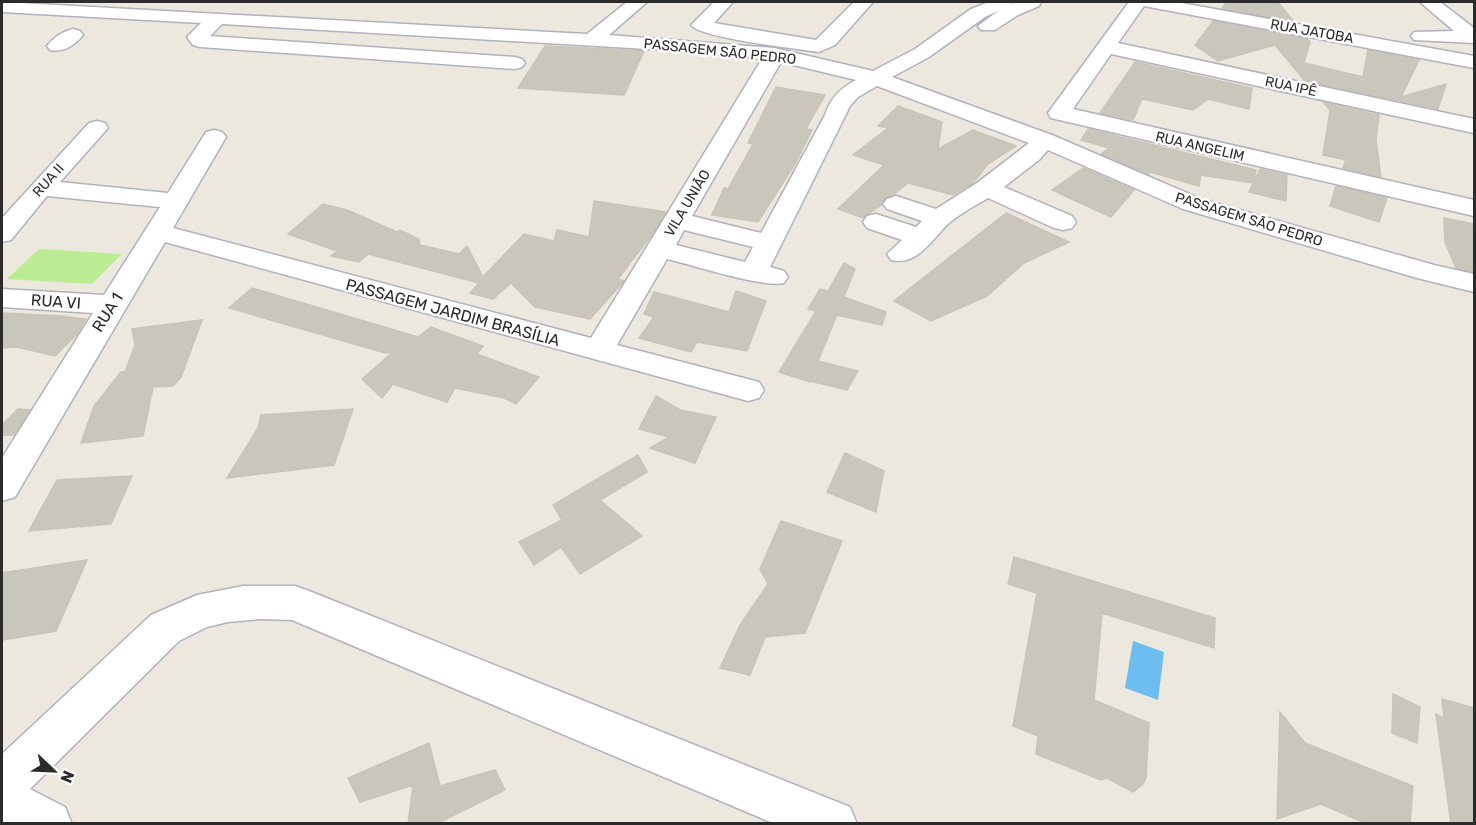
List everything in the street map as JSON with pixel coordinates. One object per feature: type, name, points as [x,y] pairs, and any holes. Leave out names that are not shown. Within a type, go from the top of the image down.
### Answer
[{"type":"street","points":[[174,15],[194,2]]},
{"type":"street","points":[[591,40],[638,2]]},
{"type":"street","points":[[724,2],[701,25],[712,29],[819,46],[828,41],[864,2]]},
{"type":"street","points":[[930,56],[978,14],[1003,2]]},
{"type":"street","points":[[660,249],[764,275],[769,243],[837,115],[839,105],[850,92],[883,81],[1011,11],[1032,2]]},
{"type":"street","name":"RUA ANGELIM","points":[[1137,2],[1059,113],[1474,208]]},
{"type":"street","name":"RUA JATOBA","points":[[1149,2],[1474,62]]},
{"type":"street","points":[[1429,2],[1474,37]]},
{"type":"street","name":"PASSAGEM SÃO PEDRO","points":[[2,6],[682,45],[770,63],[883,81],[1044,141],[1192,204],[1427,272],[1474,283]]},
{"type":"street","points":[[1298,9],[1327,34],[1474,37]]},
{"type":"street","points":[[218,18],[197,37],[200,41],[515,63]]},
{"type":"street","name":"RUA IPÊ","points":[[1107,47],[1474,126]]},
{"type":"street","points":[[770,63],[850,92]]},
{"type":"street","name":"VILA UNIÃO","points":[[598,351],[770,63]]},
{"type":"street","points":[[837,115],[870,94],[883,81]]},
{"type":"street","name":"RUA II","points":[[2,234],[41,188],[98,128]]},
{"type":"street","name":"RUA 1","points":[[2,487],[214,137]]},
{"type":"street","points":[[876,222],[911,246],[939,218],[986,188],[1032,154],[1044,141]]},
{"type":"street","points":[[41,188],[176,201]]},
{"type":"street","points":[[986,188],[1063,222]]},
{"type":"street","points":[[896,204],[939,218]]},
{"type":"street","points":[[677,220],[769,243]]},
{"type":"street","name":"PASSAGEM JARDIM BRASÍLIA","points":[[158,232],[748,390]]},
{"type":"street","name":"RUA VI","points":[[2,297],[111,305]]},
{"type":"street","points":[[2,785],[165,628],[189,614],[254,600],[295,603],[833,824]]},
{"type":"green space","points":[[39,249],[122,254],[92,284],[7,279]]},
{"type":"water","points":[[1133,641],[1164,652],[1158,700],[1125,688]]},
{"type":"building","points":[[1227,2],[1278,2],[1293,21],[1222,8]]},
{"type":"building","points":[[1213,21],[1308,39],[1310,42],[1304,63],[1363,77],[1368,50],[1419,60],[1401,97],[1446,84],[1438,109],[1305,81],[1275,45],[1218,61],[1195,45]]},
{"type":"building","points":[[545,46],[644,51],[624,95],[518,88]]},
{"type":"building","points":[[1135,62],[1252,88],[1249,109],[1208,99],[1193,110],[1142,99],[1133,120],[1100,113]]},
{"type":"building","points":[[776,87],[825,95],[806,129],[812,130],[795,164],[758,222],[712,215],[724,188],[728,189],[753,144],[748,143]]},
{"type":"building","points":[[1324,103],[1379,115],[1376,140],[1381,177],[1343,168],[1346,160],[1323,155],[1330,110]]},
{"type":"building","points":[[898,106],[942,122],[938,149],[973,130],[1016,146],[988,164],[973,183],[953,195],[908,183],[885,198],[881,205],[863,218],[838,209],[884,165],[853,155],[888,128],[878,126]]},
{"type":"building","points":[[1088,129],[1256,170],[1253,183],[1201,175],[1199,186],[1150,172],[1149,174],[1101,154],[1109,148],[1081,140]]},
{"type":"building","points":[[1083,168],[1134,190],[1111,217],[1052,190]]},
{"type":"building","points":[[1260,169],[1287,175],[1286,201],[1249,192]]},
{"type":"building","points":[[1336,186],[1387,198],[1379,222],[1330,206]]},
{"type":"building","points":[[594,201],[666,212],[618,279],[624,281],[590,319],[535,307],[511,283],[493,299],[470,293],[479,283],[368,254],[359,262],[331,256],[337,251],[288,234],[323,204],[347,210],[397,232],[400,230],[419,239],[420,245],[459,254],[467,246],[483,277],[524,234],[554,241],[557,230],[589,237]]},
{"type":"building","points":[[1006,213],[1069,242],[1024,263],[987,296],[931,321],[894,301]]},
{"type":"building","points":[[1444,218],[1474,224],[1474,272],[1456,268],[1445,242]]},
{"type":"building","points":[[844,263],[855,269],[844,297],[886,312],[882,325],[837,315],[818,361],[858,371],[847,390],[779,372],[816,311],[808,309],[820,289],[828,291]]},
{"type":"building","points":[[252,288],[418,337],[431,327],[483,346],[477,354],[539,377],[516,404],[504,398],[455,388],[447,402],[393,384],[382,398],[362,379],[393,352],[385,353],[229,308]]},
{"type":"building","points":[[736,291],[766,301],[747,351],[697,342],[691,352],[639,338],[654,317],[644,314],[654,292],[729,312]]},
{"type":"building","points":[[2,313],[86,319],[77,334],[55,356],[17,347],[2,348]]},
{"type":"building","points":[[202,320],[181,377],[173,386],[153,387],[143,436],[81,443],[94,406],[121,372],[125,372],[135,345],[132,329]]},
{"type":"building","points":[[656,396],[680,410],[716,417],[695,463],[650,448],[669,437],[639,429]]},
{"type":"building","points":[[18,409],[30,410],[14,435],[2,435],[2,425]]},
{"type":"building","points":[[353,409],[334,465],[227,478],[258,428],[261,415]]},
{"type":"building","points":[[845,453],[884,471],[876,512],[827,492]]},
{"type":"building","points":[[638,455],[647,472],[600,500],[642,536],[580,574],[561,547],[534,565],[519,542],[562,520],[553,505]]},
{"type":"building","points":[[132,476],[111,524],[29,531],[57,480]]},
{"type":"building","points":[[781,521],[842,541],[805,633],[765,637],[750,675],[720,668],[740,625],[768,584],[760,569]]},
{"type":"building","points":[[1014,557],[1215,618],[1214,648],[1102,613],[1094,700],[1149,723],[1146,778],[1143,784],[1133,792],[1107,778],[1101,780],[1036,754],[1038,736],[1013,726],[1037,593],[1008,584]]},
{"type":"building","points":[[87,560],[56,631],[2,640],[2,573]]},
{"type":"building","points":[[1393,694],[1420,707],[1417,743],[1392,733]]},
{"type":"building","points":[[1442,699],[1474,708],[1474,824],[1451,824],[1436,714],[1444,718]]},
{"type":"building","points":[[1280,712],[1305,743],[1413,786],[1410,824],[1367,824],[1321,804],[1277,819]]},
{"type":"building","points":[[429,743],[440,786],[495,770],[505,790],[436,824],[408,824],[413,785],[360,802],[348,778]]}]
